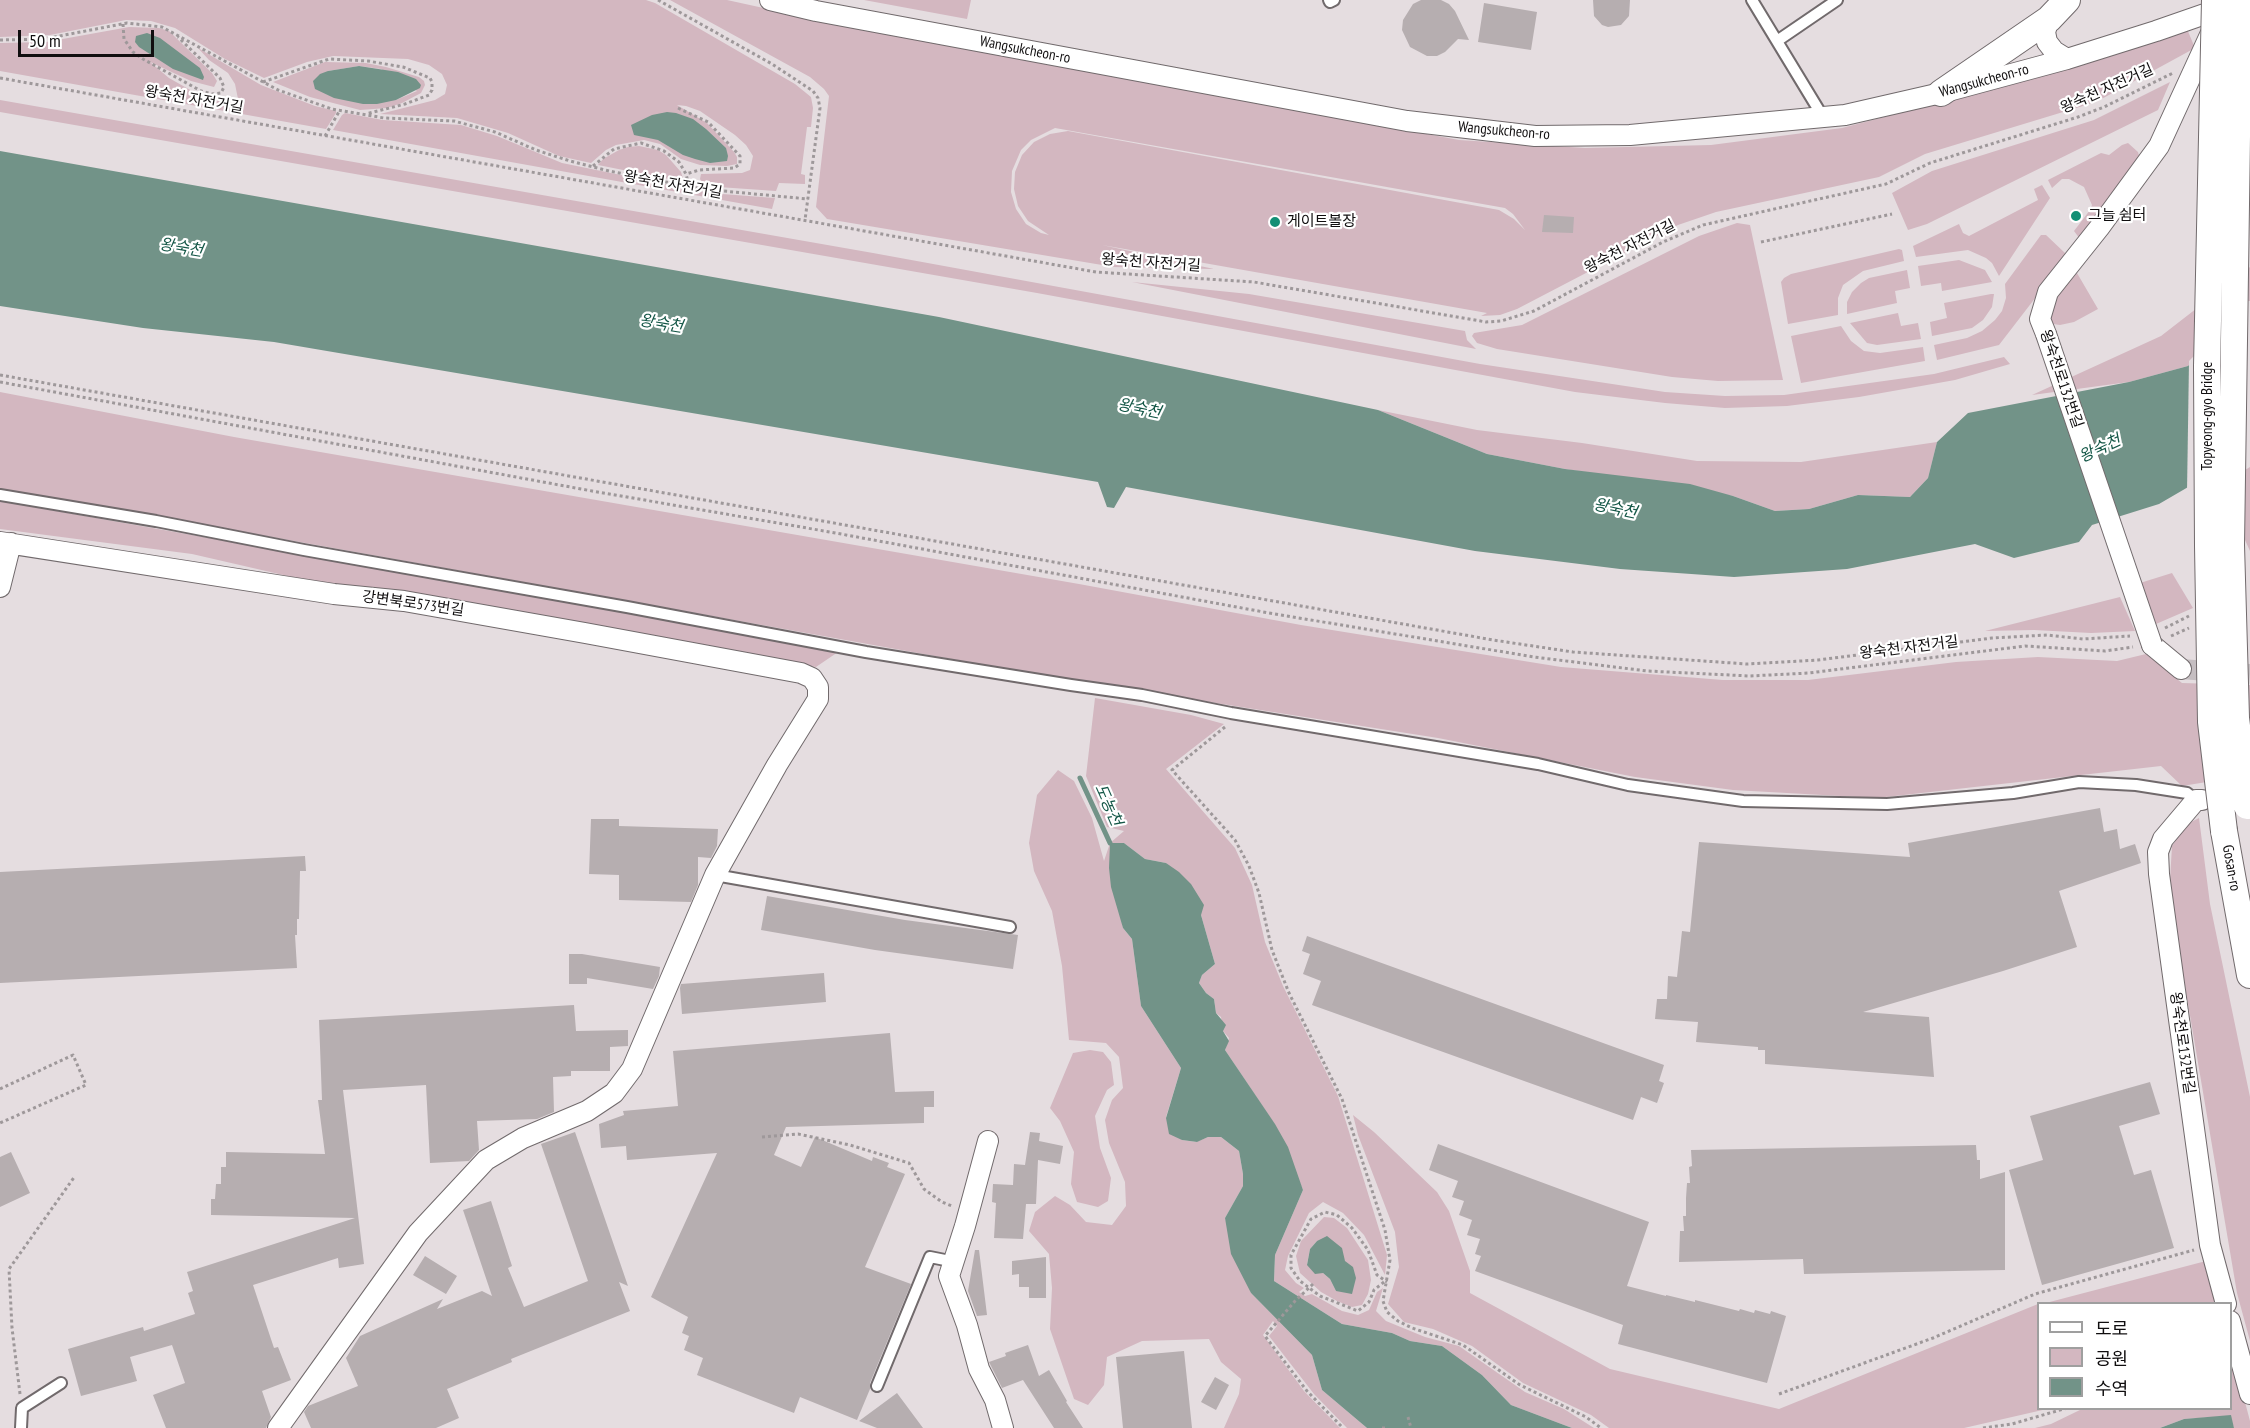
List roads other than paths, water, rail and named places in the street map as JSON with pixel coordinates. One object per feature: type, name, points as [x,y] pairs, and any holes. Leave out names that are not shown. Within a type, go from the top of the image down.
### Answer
[{"type":"street","name":"Wangsukcheon-ro","points":[[770,0],[816,11],[1407,121],[1535,136],[1630,135],[1845,116],[2067,59],[2156,31],[2226,2]]},
{"type":"street","points":[[1941,93],[2049,19],[2067,0]]},
{"type":"street","name":"왕숙천로132번길","points":[[2181,669],[2148,637],[2040,319],[2048,292],[2099,228],[2159,146],[2226,2]]},
{"type":"street","name":"Topyeong-gyo Bridge","points":[[2226,2],[2232,367],[2231,545],[2236,718],[2249,814]]},
{"type":"street","name":"Topyeong-gyo Bridge","points":[[2224,831],[2211,722],[2207,366],[2226,2]]},
{"type":"street","points":[[2049,19],[2045,32],[2047,42],[2054,51],[2067,59]]},
{"type":"street","points":[[0,587],[6,543]]},
{"type":"street","name":"강변북로573번길","points":[[6,543],[334,594],[404,600],[801,673],[812,678],[818,687],[818,699],[777,765],[715,875]]},
{"type":"street","name":"왕숙천로132번길","points":[[2199,800],[2163,839],[2158,852],[2210,1245],[2225,1302]]},
{"type":"street","name":"Gosan-ro","points":[[2224,831],[2250,975]]},
{"type":"street","points":[[278,1428],[418,1233],[486,1160],[523,1138],[587,1111],[614,1092],[632,1069],[715,875]]},
{"type":"street","points":[[988,1141],[948,1276],[967,1325],[979,1369],[995,1400],[1003,1428]]},
{"type":"street","points":[[2232,1328],[2250,1394]]},
{"type":"lane","points":[[1329,0],[1330,2],[1334,0]]},
{"type":"lane","points":[[1752,0],[1823,117]]},
{"type":"lane","points":[[1777,41],[1837,0]]},
{"type":"lane","points":[[0,495],[156,521],[866,652],[1071,686],[1142,695],[1231,713],[1526,762],[1628,785],[1743,801],[1887,804],[2013,793],[2079,782],[2136,785],[2187,793],[2199,800]]},
{"type":"lane","points":[[715,875],[1010,927]]},
{"type":"lane","points":[[877,1386],[930,1257],[954,1262]]},
{"type":"lane","points":[[21,1428],[22,1408],[61,1383]]},
{"type":"water","points":[[147,33],[160,38],[200,68],[203,80],[173,69],[139,47],[135,42],[136,36]]},
{"type":"water","points":[[359,66],[398,72],[416,79],[421,85],[420,88],[396,100],[377,104],[363,104],[334,98],[315,89],[313,81],[320,74]]},
{"type":"water","points":[[667,112],[693,119],[706,129],[726,148],[727,161],[710,163],[695,159],[683,155],[658,140],[634,135],[631,125],[652,115]]},
{"type":"water","name":"왕숙천","points":[[0,151],[939,317],[1378,410],[1487,454],[1565,469],[1690,484],[1775,511],[1809,509],[1858,495],[1910,497],[1928,478],[1937,442],[1968,413],[2129,382],[2188,366],[2250,304],[2250,451],[2159,504],[2092,525],[2079,542],[2014,558],[1975,544],[1847,569],[1734,577],[1620,569],[1475,551],[1126,487],[1114,508],[1107,507],[1098,482],[274,342],[143,328],[0,306]]},
{"type":"water","points":[[1110,843],[1124,843],[1145,859],[1166,863],[1191,884],[1204,905],[1201,915],[1215,964],[1202,975],[1199,983],[1214,999],[1216,1013],[1226,1025],[1223,1031],[1229,1041],[1225,1050],[1288,1147],[1303,1190],[1275,1255],[1274,1281],[1342,1324],[1392,1333],[1410,1341],[1442,1346],[1482,1375],[1511,1405],[1572,1428],[1367,1428],[1322,1390],[1312,1355],[1251,1293],[1231,1254],[1225,1218],[1243,1186],[1239,1151],[1221,1137],[1208,1137],[1197,1142],[1182,1140],[1169,1134],[1166,1118],[1181,1068],[1141,1006],[1132,939],[1123,928],[1111,887]]},
{"type":"water","points":[[1327,1236],[1342,1248],[1345,1261],[1353,1267],[1356,1278],[1352,1294],[1336,1291],[1330,1279],[1323,1273],[1315,1274],[1307,1265],[1310,1249],[1317,1241]]},
{"type":"water","points":[[2231,1415],[2234,1428],[2160,1428],[2184,1419]]},
{"type":"waterway","name":"도농천","points":[[1080,778],[1110,843]]},
{"type":"tunnel","points":[[2181,669],[2250,674]]},
{"type":"place","name":"그늘 쉼터","points":[[2076,216]]},
{"type":"place","name":"게이트볼장","points":[[1275,222]]}]
